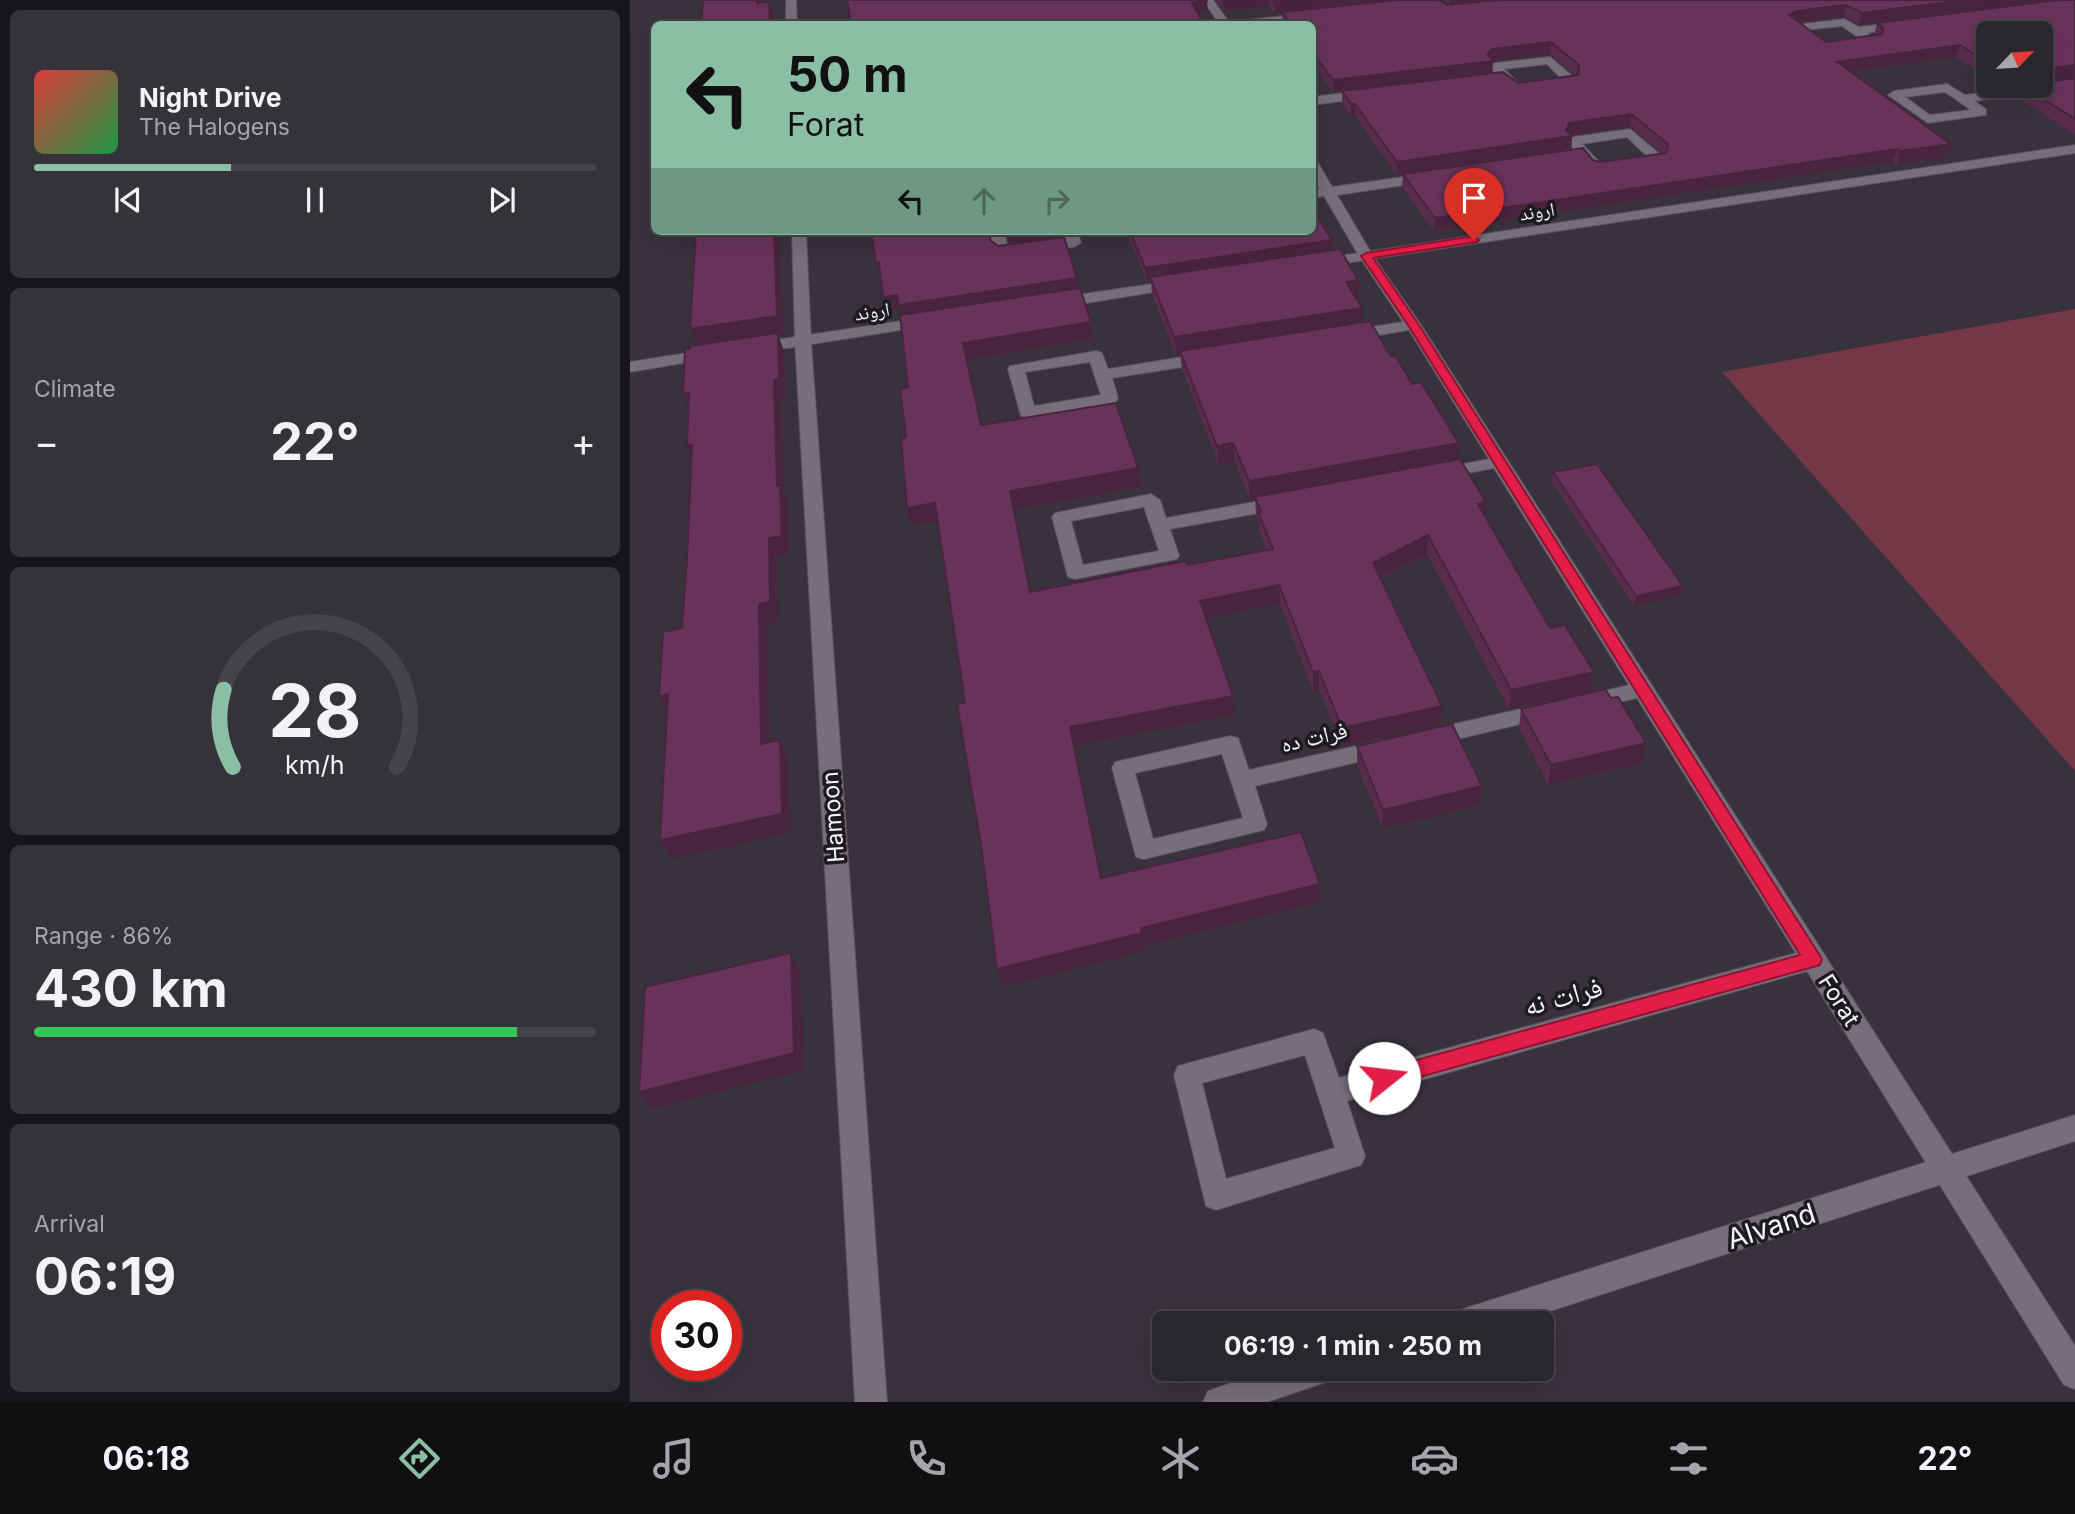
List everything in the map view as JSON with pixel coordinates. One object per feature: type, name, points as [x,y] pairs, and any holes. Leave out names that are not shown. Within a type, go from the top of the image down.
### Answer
[{"type":"street","points":[[791,0],[792,21]]},
{"type":"street","points":[[1208,0],[1222,21]]},
{"type":"street","points":[[1261,21],[1327,14]]},
{"type":"street","points":[[1857,31],[1873,42],[1823,48],[1795,28],[1844,22],[1857,31],[1910,24]]},
{"type":"street","points":[[1550,60],[1572,82],[1517,89],[1506,77],[1496,66],[1550,60]]},
{"type":"street","points":[[1492,78],[1506,77]]},
{"type":"street","points":[[1963,99],[1982,112],[1928,119],[1894,95],[1947,88],[1963,99],[2075,83]]},
{"type":"street","points":[[1316,100],[1381,92]]},
{"type":"street","points":[[1630,133],[1658,160],[1598,168],[1578,155],[1573,141],[1630,133]]},
{"type":"street","name":"اروند","points":[[1297,266],[2075,149]]},
{"type":"street","points":[[1322,193],[1451,174]]},
{"type":"street","name":"Forat","points":[[1316,176],[1322,193],[1413,325],[2075,1374]]},
{"type":"street","name":"Hamoon","points":[[799,235],[803,341],[871,1402]]},
{"type":"street","points":[[998,235],[1003,253],[1074,243],[1071,235]]},
{"type":"street","points":[[1036,306],[1201,281]]},
{"type":"street","name":"اروند","points":[[630,367],[940,320]]},
{"type":"street","points":[[1332,338],[1413,325]]},
{"type":"street","points":[[1103,375],[1224,355]]},
{"type":"street","points":[[1096,356],[1103,375],[1110,398],[1027,412],[1016,369],[1096,356]]},
{"type":"street","points":[[1418,477],[1500,462]]},
{"type":"street","points":[[1152,500],[1160,525],[1170,555],[1075,573],[1062,517],[1152,500]]},
{"type":"street","points":[[1160,525],[1296,500]]},
{"type":"street","name":"فرات ده","points":[[1242,780],[1643,689]]},
{"type":"street","points":[[1230,744],[1242,780],[1256,824],[1143,850],[1122,768],[1230,744]]},
{"type":"street","name":"فرات نه","points":[[1330,1093],[1813,959]]},
{"type":"street","points":[[1314,1041],[1330,1093],[1351,1156],[1216,1196],[1187,1075],[1314,1041]]},
{"type":"street","name":"Alvand","points":[[1504,1311],[2075,1128]]},
{"type":"street","points":[[1219,1402],[1284,1381]]},
{"type":"shaded area","points":[[2075,309],[2075,771],[1722,372]]},
{"type":"building","points":[[703,0],[769,2],[770,21],[701,21]]},
{"type":"building","points":[[847,0],[1207,0],[1192,3],[1202,21],[850,21]]},
{"type":"building","points":[[1273,0],[1298,0],[1275,3]]},
{"type":"building","points":[[1398,0],[1439,0],[1447,5],[1497,0],[1965,0],[1862,13],[1846,5],[1797,11],[1789,15],[1826,42],[1882,34],[1883,28],[1877,23],[2075,0],[2075,65],[2053,68],[2053,21],[1976,21],[1976,55],[1960,45],[1837,62],[1951,144],[1900,151],[1897,149],[1435,218],[1403,174],[1583,148],[1593,160],[1600,162],[1666,153],[1668,144],[1631,114],[1569,123],[1566,130],[1572,136],[1397,162],[1355,104],[1351,104],[1342,91],[1503,72],[1518,83],[1578,75],[1579,65],[1551,42],[1492,49],[1487,54],[1493,61],[1333,80],[1316,57],[1316,21],[1289,21],[1282,12]]},
{"type":"building","points":[[2075,78],[2075,119],[2042,98],[2053,98],[2053,81]]},
{"type":"building","points":[[1316,214],[1332,240],[1145,268],[1132,235],[1316,235]]},
{"type":"building","points":[[696,235],[774,235],[777,316],[690,329]]},
{"type":"building","points":[[872,235],[989,235],[990,240],[998,246],[1064,237],[1077,278],[899,305],[897,295],[883,297],[879,263],[876,263]]},
{"type":"building","points":[[1340,249],[1358,280],[1346,282],[1362,308],[1174,337],[1150,277]]},
{"type":"building","points":[[1080,288],[1091,322],[963,343],[981,425],[1116,403],[1138,468],[1010,491],[1030,592],[1185,561],[1187,565],[1273,549],[1255,497],[1460,459],[1486,502],[1478,504],[1550,628],[1565,625],[1594,672],[1511,690],[1428,535],[1373,563],[1442,706],[1342,728],[1319,671],[1313,672],[1279,585],[1200,601],[1233,696],[1070,727],[1101,878],[1301,832],[1320,884],[1141,928],[1142,933],[997,969],[981,845],[957,704],[965,703],[935,503],[907,508],[901,438],[906,437],[900,389],[908,387],[900,315]]},
{"type":"building","points":[[1370,321],[1391,357],[1396,356],[1412,384],[1421,382],[1459,443],[1249,481],[1233,443],[1217,446],[1180,351]]},
{"type":"building","points":[[778,333],[779,379],[774,380],[777,486],[780,486],[782,536],[769,538],[770,602],[759,604],[761,744],[780,740],[782,814],[660,840],[668,694],[659,696],[663,632],[682,628],[687,559],[692,445],[687,446],[689,393],[683,394],[685,349],[690,349],[690,346]]},
{"type":"building","points":[[1597,464],[1683,586],[1636,596],[1553,472]]},
{"type":"building","points":[[1605,689],[1611,698],[1618,697],[1646,743],[1551,765],[1521,709]]},
{"type":"building","points":[[1452,724],[1482,786],[1383,810],[1357,746]]},
{"type":"building","points":[[791,953],[794,1053],[639,1092],[645,987]]},
{"type":"route","points":[[1384,1078],[1813,959],[1413,325],[1366,256],[1474,240]]}]
